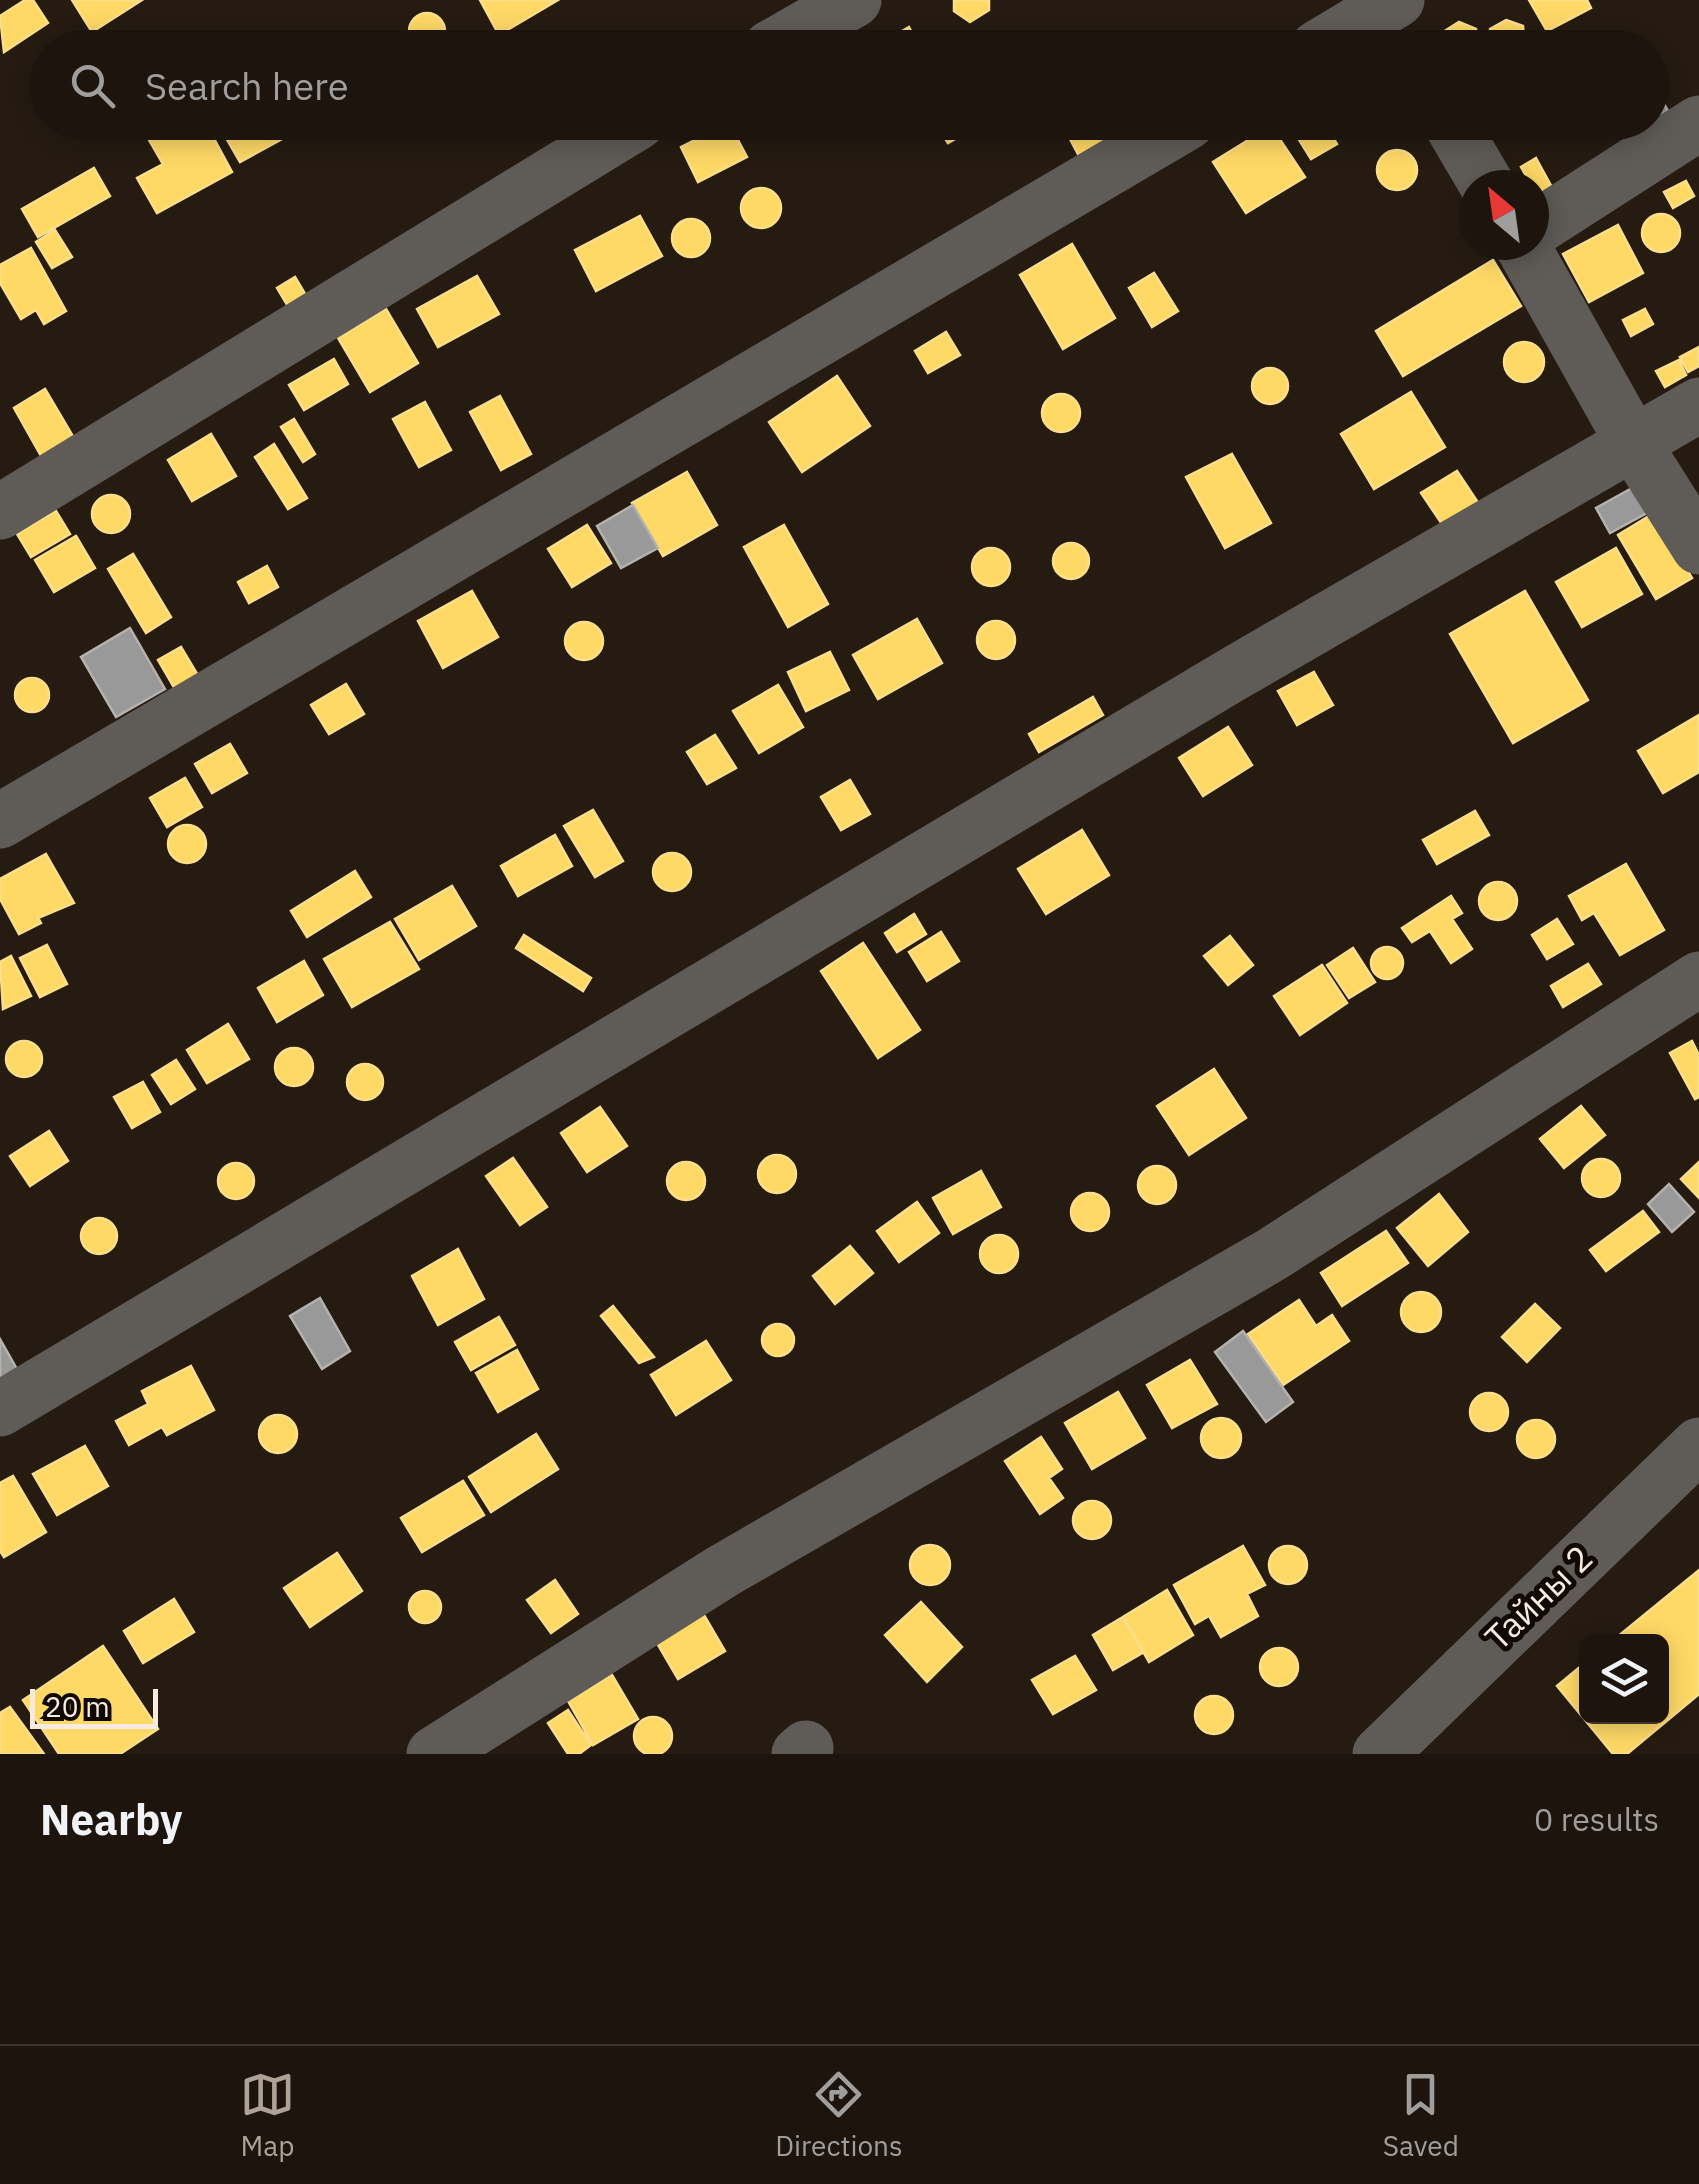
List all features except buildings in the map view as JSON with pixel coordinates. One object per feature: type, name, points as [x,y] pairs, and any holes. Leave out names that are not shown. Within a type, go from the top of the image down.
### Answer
[{"type":"street","points":[[802,30],[854,0]]},
{"type":"street","points":[[1356,30],[1390,14]]},
{"type":"street","points":[[1549,220],[1699,123]]},
{"type":"street","points":[[0,512],[609,140]]},
{"type":"street","points":[[0,821],[1157,140]]},
{"type":"street","points":[[1460,140],[1477,170]]},
{"type":"street","points":[[1530,260],[1632,440],[1699,547]]},
{"type":"street","points":[[0,1409],[1632,440],[1699,404]]},
{"type":"street","points":[[434,1754],[722,1571],[1271,1255],[1699,980]]},
{"type":"street","name":"Тайны 2","points":[[1407,1744],[1518,1616],[1699,1445]]}]
